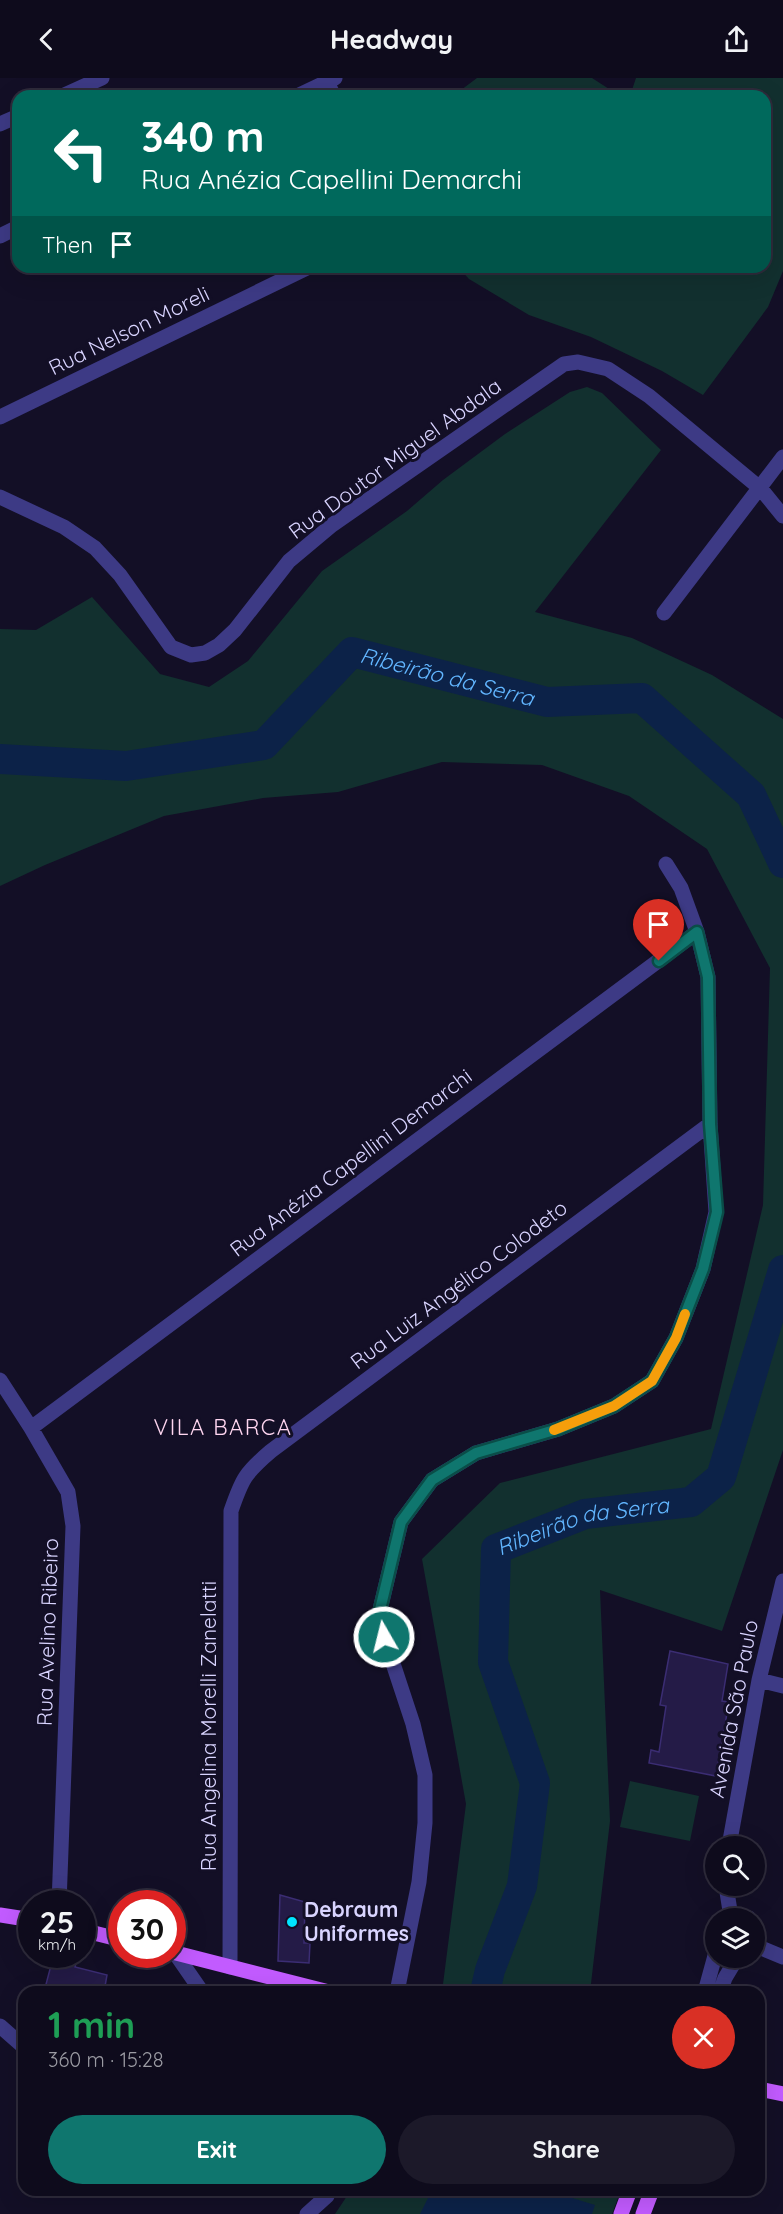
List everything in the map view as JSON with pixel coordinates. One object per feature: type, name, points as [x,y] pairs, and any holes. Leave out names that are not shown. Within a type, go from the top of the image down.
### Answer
[{"type":"main road","points":[[0,1915],[18,1918]]},
{"type":"main road","points":[[186,1956],[306,1986]]},
{"type":"main road","points":[[765,2090],[783,2094]]},
{"type":"main road","points":[[621,2214],[628,2196]]},
{"type":"main road","points":[[643,2214],[650,2196]]},
{"type":"street","points":[[75,90],[102,78]]},
{"type":"street","points":[[316,90],[332,85]]},
{"type":"street","name":"Rua Nelson Moreli","points":[[0,417],[297,273]]},
{"type":"street","name":"Rua Doutor Miguel Abdala","points":[[0,497],[64,527],[95,548],[120,575],[171,647],[191,655],[205,653],[219,645],[235,630],[289,561],[332,525],[564,364],[578,362],[608,369],[649,396],[761,489],[783,516]]},
{"type":"street","points":[[664,613],[761,489],[783,457]]},
{"type":"street","points":[[398,1986],[419,1882],[425,1823],[425,1775],[413,1724],[378,1618],[401,1522],[432,1480],[476,1453],[558,1429],[614,1406],[652,1381],[676,1338],[703,1269],[717,1212],[710,1124],[708,977],[697,932],[681,888],[666,864]]},
{"type":"street","name":"Rua Anézia Capellini Demarchi","points":[[31,1428],[697,932]]},
{"type":"street","name":"Rua Luiz Angélico Colodeto","points":[[240,1486],[249,1470],[271,1451],[710,1124]]},
{"type":"street","name":"Rua Avelino Ribeiro","points":[[0,1380],[68,1492],[73,1526],[60,1890]]},
{"type":"street","name":"Rua Angelina Morelli Zanelatti","points":[[230,1966],[231,1511],[240,1486]]},
{"type":"street","name":"Avenida São Paulo","points":[[731,1836],[759,1680],[783,1581]]},
{"type":"street","points":[[759,1680],[783,1686]]},
{"type":"street","points":[[765,1949],[783,1957]]},
{"type":"street","points":[[185,1968],[198,1986]]},
{"type":"street","points":[[707,1986],[712,1968]]},
{"type":"street","points":[[722,1986],[731,1968]]},
{"type":"street","points":[[0,2026],[18,2042]]},
{"type":"street","points":[[307,2214],[327,2196]]},
{"type":"green space","points":[[477,78],[592,78],[611,90],[461,90]]},
{"type":"green space","points":[[636,78],[783,78],[783,271],[768,307],[703,395],[662,371],[591,337],[529,315],[469,279],[464,273],[771,273],[771,90],[632,90]]},
{"type":"green space","points":[[587,387],[602,393],[661,450],[535,612],[632,638],[712,675],[783,719],[783,1450],[722,1631],[600,1590],[610,1821],[591,1986],[443,1986],[466,1804],[422,1559],[500,1483],[711,1429],[763,1205],[770,968],[707,849],[629,796],[542,765],[442,762],[338,792],[263,798],[164,816],[0,886],[0,629],[36,630],[92,597],[160,674],[209,687],[248,661],[322,571],[407,511],[443,480],[505,434],[570,392]]},
{"type":"green space","points":[[630,1781],[699,1796],[690,1841],[620,1827]]},
{"type":"green space","points":[[347,2196],[619,2196],[612,2214],[335,2214]]},
{"type":"water","points":[[429,2196],[566,2196],[595,2205],[592,2214],[420,2214]]},
{"type":"building","points":[[670,1651],[728,1664],[722,1701],[729,1702],[716,1776],[649,1763],[651,1750],[659,1752],[666,1706],[660,1705]]},
{"type":"building","name":"Debraum Uniformes","points":[[280,1895],[305,1902],[304,1943],[310,1943],[309,1963],[278,1961]]},
{"type":"building","points":[[50,1968],[79,1968],[107,1975],[105,1986],[46,1986]]},
{"type":"waterway","name":"Ribeirão da Serra","points":[[0,759],[126,766],[264,745],[352,652],[547,702],[642,698],[751,795],[783,863]]},
{"type":"waterway","name":"Ribeirão da Serra","points":[[486,1986],[490,1970],[522,1886],[535,1783],[493,1662],[496,1549],[585,1514],[691,1502],[721,1477],[783,1270]]},
{"type":"slow traffic","points":[[554,1430],[614,1406],[652,1381],[676,1338],[685,1314]]},
{"type":"place","name":"Debraum Uniformes","points":[[292,1922]]},
{"type":"district","name":"VILA BARCA","points":[[223,1427]]},
{"type":"route","points":[[384,1637],[378,1618],[385,1580],[401,1522],[432,1480],[476,1453],[558,1429],[614,1406],[652,1381],[676,1338],[703,1269],[717,1212],[710,1124],[708,977],[697,932],[659,961]]}]
